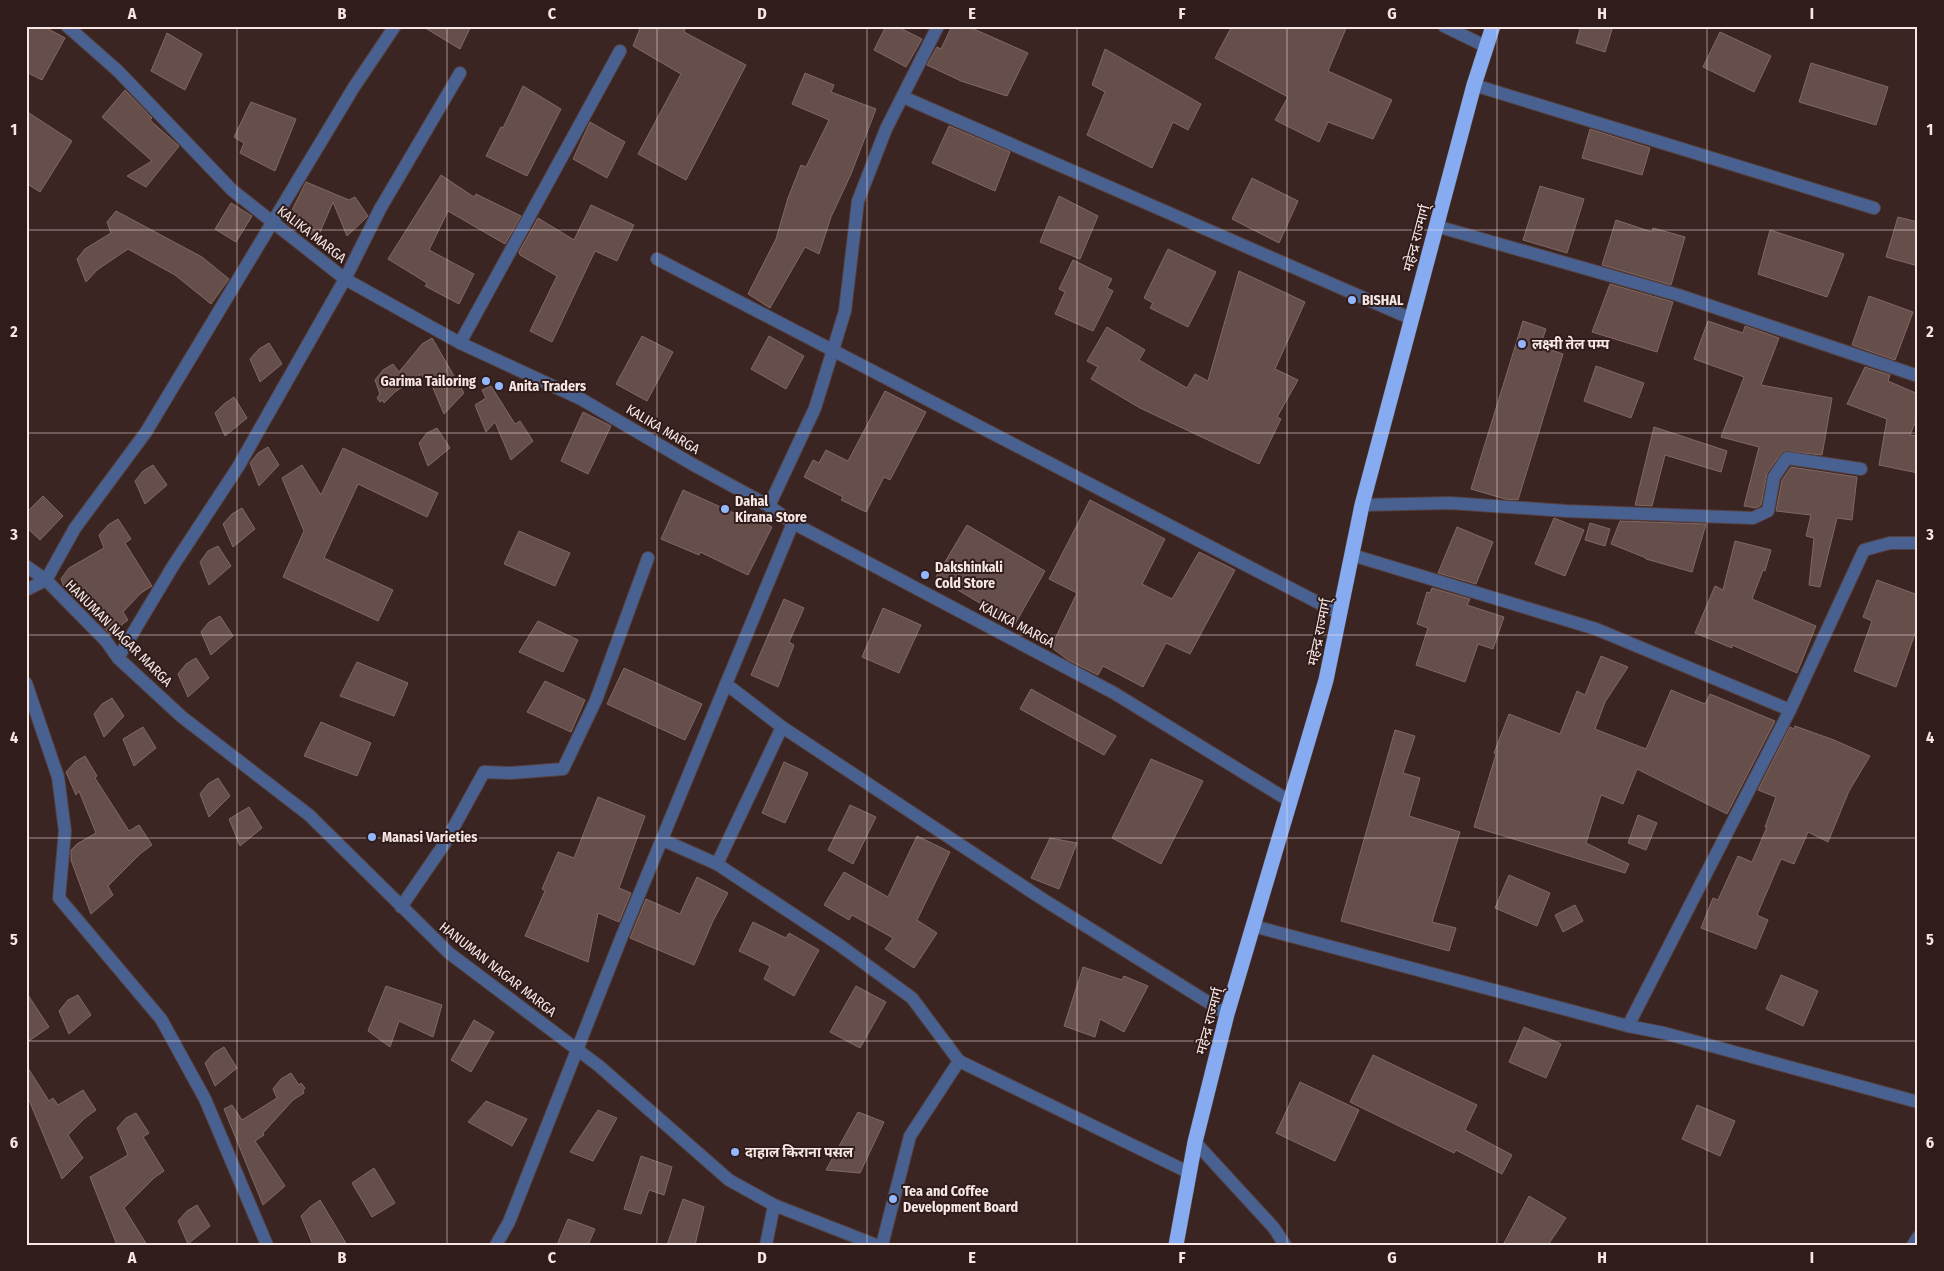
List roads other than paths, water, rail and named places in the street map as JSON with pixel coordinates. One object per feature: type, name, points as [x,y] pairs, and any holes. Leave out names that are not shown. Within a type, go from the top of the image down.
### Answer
[{"type":"highway","name":"महेन्द्र राज्मार्ग्","points":[[1176,1245],[1195,1142],[1227,1014],[1288,800],[1326,680],[1362,505],[1474,85],[1493,26]]},
{"type":"street","name":"KALIKA MARGA","points":[[67,26],[118,71],[232,190],[345,279],[460,343],[581,398],[692,464],[769,506],[793,523],[1114,693],[1288,800]]},
{"type":"street","points":[[26,590],[46,580],[75,528],[146,432],[354,87],[395,26]]},
{"type":"street","points":[[769,506],[815,408],[833,351],[844,311],[858,201],[886,129],[938,26]]},
{"type":"street","points":[[1444,26],[1487,47]]},
{"type":"street","points":[[460,343],[620,51]]},
{"type":"street","points":[[118,658],[172,566],[238,467],[345,279],[380,209],[460,73]]},
{"type":"street","points":[[1474,85],[1874,208]]},
{"type":"street","points":[[903,97],[1412,319]]},
{"type":"street","points":[[1436,226],[1678,295],[1918,376]]},
{"type":"street","points":[[657,258],[1340,614]]},
{"type":"street","points":[[1362,505],[1450,503],[1566,511],[1753,518],[1768,511],[1774,477],[1787,458],[1861,469]]},
{"type":"street","points":[[496,1245],[509,1222],[622,936],[793,523]]},
{"type":"street","points":[[1628,1026],[1790,710],[1864,550],[1890,543],[1918,543]]},
{"type":"street","points":[[1352,555],[1596,629],[1790,710]]},
{"type":"street","points":[[401,906],[445,843],[484,772],[511,773],[563,769],[596,700],[648,558]]},
{"type":"street","name":"HANUMAN NAGAR MARGA","points":[[26,566],[46,580],[106,641],[118,658],[182,716],[310,816],[449,953],[578,1049],[729,1180],[774,1204],[876,1245]]},
{"type":"street","points":[[26,683],[58,777],[65,831],[60,898],[161,1019],[205,1099],[267,1245]]},
{"type":"street","points":[[726,684],[782,727],[1044,900],[1227,1014]]},
{"type":"street","points":[[717,864],[782,727]]},
{"type":"street","points":[[663,840],[717,864],[838,944],[912,998],[959,1061],[1190,1173]]},
{"type":"street","points":[[1253,926],[1628,1026],[1664,1033],[1918,1102]]},
{"type":"street","points":[[882,1245],[910,1136],[959,1061]]},
{"type":"street","points":[[1195,1142],[1274,1228],[1284,1245]]},
{"type":"street","points":[[766,1245],[774,1204]]},
{"type":"street","points":[[1913,1245],[1918,1237]]},
{"type":"place","name":"BISHAL","points":[[1352,300]]},
{"type":"place","name":"लक्ष्मी तेल पम्प","points":[[1522,344]]},
{"type":"place","name":"Garima Tailoring","points":[[486,381]]},
{"type":"place","name":"Anita Traders","points":[[499,386]]},
{"type":"place","name":"Dahal Kirana Store","points":[[725,509]]},
{"type":"place","name":"Dakshinkali Cold Store","points":[[925,575]]},
{"type":"place","name":"Manasi Varieties","points":[[372,837]]},
{"type":"place","name":"दाहाल किराना पसल","points":[[735,1152]]},
{"type":"place","name":"Tea and Coffee Development Board","points":[[893,1199]]}]
